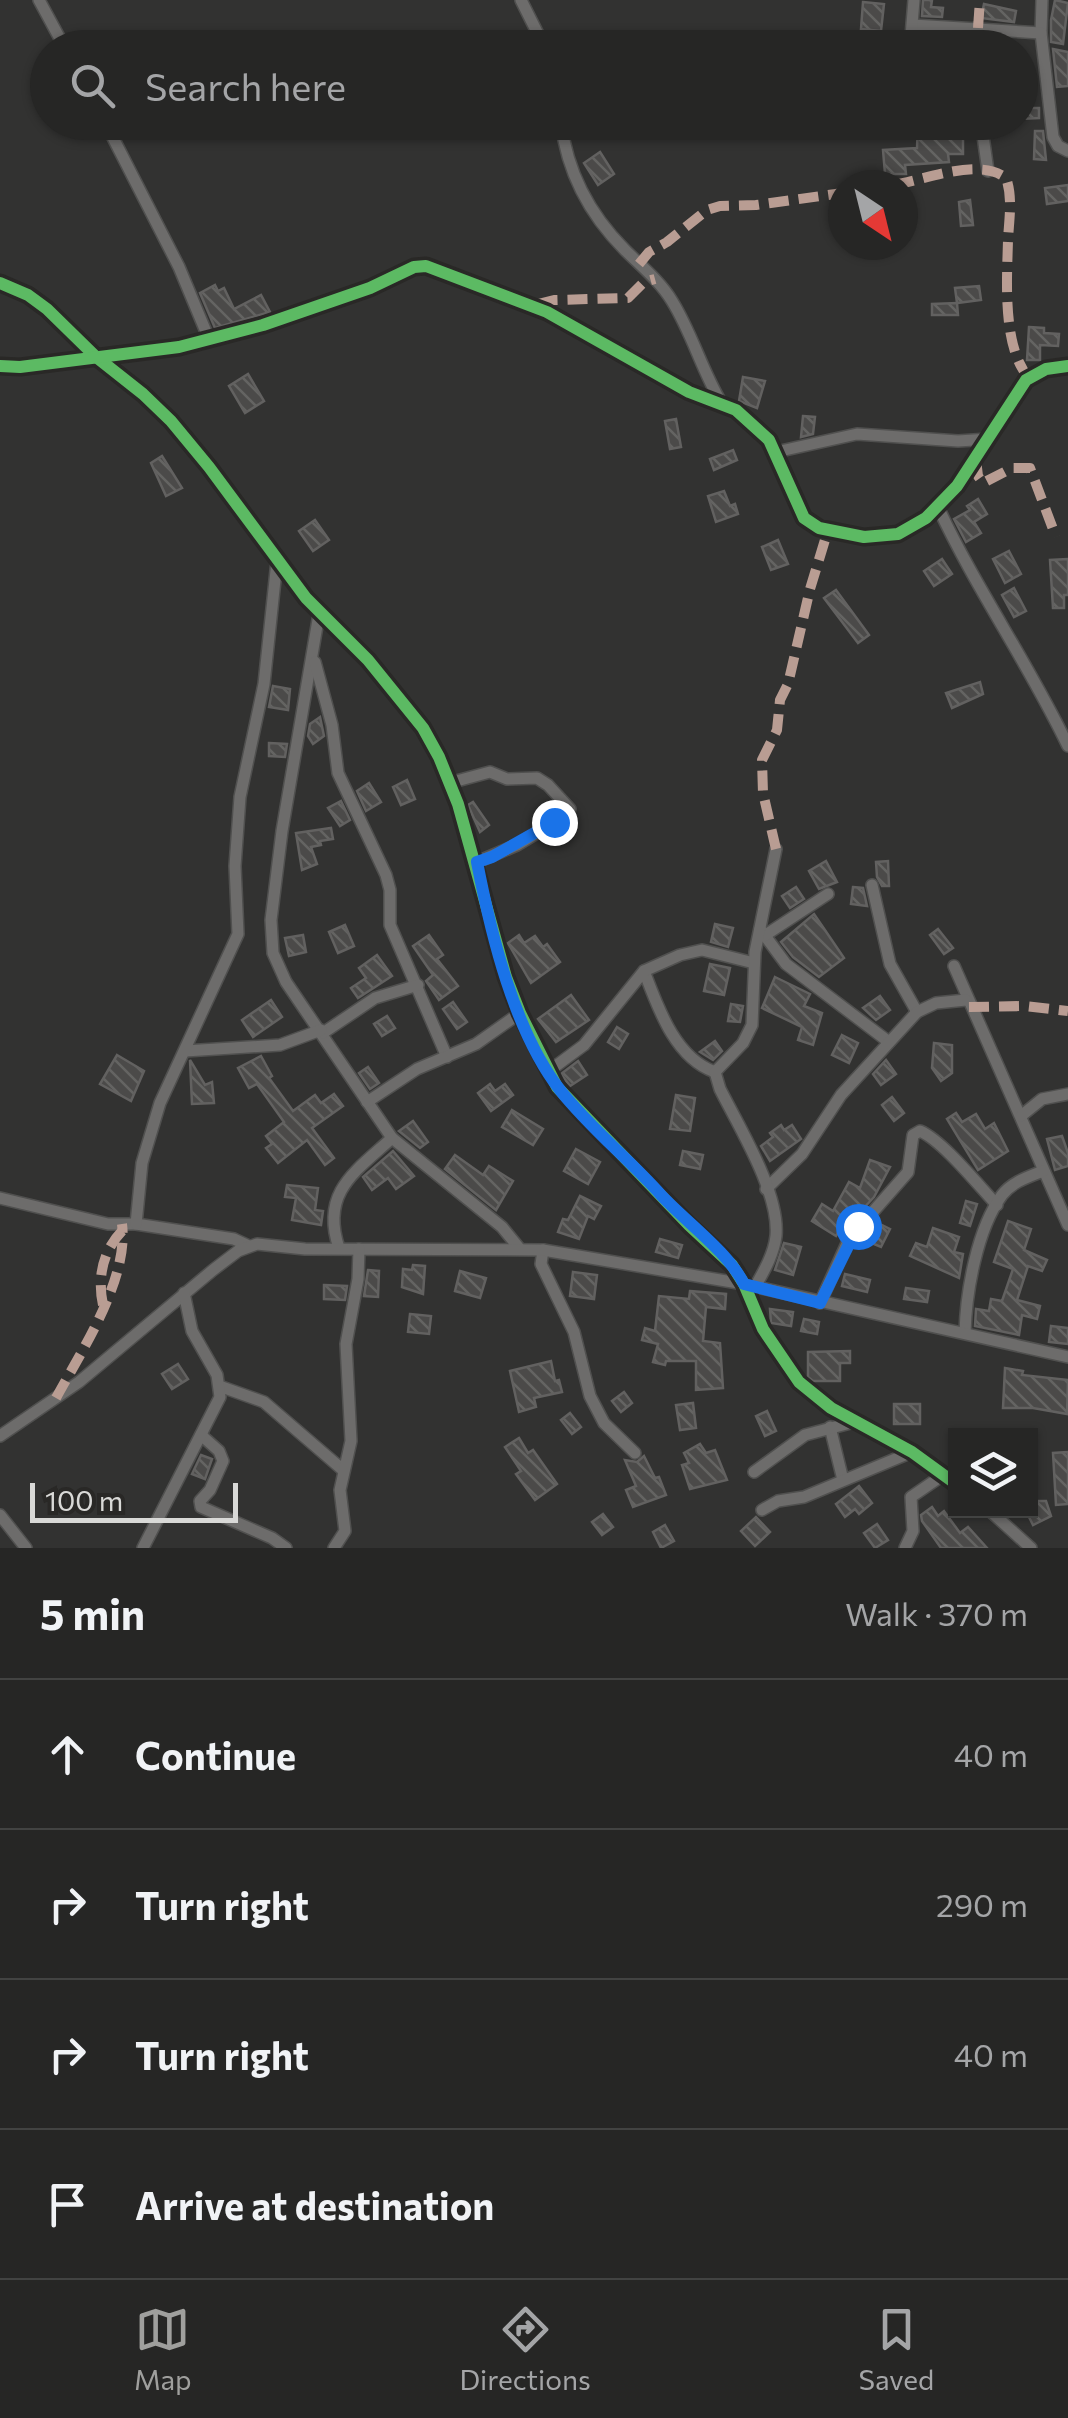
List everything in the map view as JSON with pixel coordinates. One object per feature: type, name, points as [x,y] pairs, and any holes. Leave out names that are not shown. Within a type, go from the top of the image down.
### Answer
[{"type":"street","points":[[39,0],[56,30]]},
{"type":"street","points":[[521,0],[537,30]]},
{"type":"street","points":[[913,30],[914,0]]},
{"type":"street","points":[[1042,0],[1041,33],[1053,137],[1058,146],[1068,151]]},
{"type":"street","points":[[914,25],[1009,30]]},
{"type":"street","points":[[114,140],[179,267],[209,338]]},
{"type":"street","points":[[564,140],[569,166],[583,194],[606,231],[671,299],[722,404]]},
{"type":"street","points":[[984,140],[988,171]]},
{"type":"street","points":[[0,366],[178,347],[296,316],[414,267],[426,266],[547,312],[689,392],[749,419],[776,452],[801,514],[810,524],[864,537],[885,537],[912,528],[938,507],[957,486],[1026,380],[1046,369],[1068,366]]},
{"type":"street","points":[[0,283],[28,295],[47,309],[171,422],[319,614],[368,660],[423,728],[449,783],[477,862],[490,924],[520,1013],[548,1071],[568,1100],[750,1285],[763,1330],[799,1382],[854,1422],[912,1452],[948,1478]]},
{"type":"street","points":[[776,452],[856,434],[958,441],[989,439]]},
{"type":"street","points":[[938,507],[954,542],[1029,668],[1068,746]]},
{"type":"street","points":[[136,1224],[149,1134],[238,934],[235,866],[240,796],[264,684],[278,561]]},
{"type":"street","points":[[319,614],[282,831],[271,938],[273,952],[286,982],[392,1138],[502,1227],[520,1248]]},
{"type":"street","points":[[314,658],[332,725],[338,773],[386,875],[390,926],[447,1057]]},
{"type":"street","points":[[449,783],[490,772],[508,779],[537,778],[570,809],[568,814],[517,845],[477,862]]},
{"type":"street","points":[[715,1072],[743,1043],[752,1026],[754,963],[776,849]]},
{"type":"street","points":[[872,885],[890,964],[917,1012]]},
{"type":"street","points":[[762,932],[828,894]]},
{"type":"street","points":[[762,932],[786,964],[890,1042]]},
{"type":"street","points":[[548,1071],[584,1045],[644,971],[702,950],[754,963]]},
{"type":"street","points":[[954,966],[1068,1225]]},
{"type":"street","points":[[644,971],[660,1014],[684,1050],[701,1067],[715,1072]]},
{"type":"street","points":[[185,1050],[280,1045],[322,1032],[376,998],[418,985]]},
{"type":"street","points":[[766,1189],[787,1172],[840,1095],[917,1012],[936,1003],[966,1000]]},
{"type":"street","points":[[367,1102],[417,1069],[476,1044],[520,1013]]},
{"type":"street","points":[[715,1072],[776,1218],[776,1236],[768,1262],[750,1285]]},
{"type":"street","points":[[1021,1116],[1042,1099],[1068,1094]]},
{"type":"street","points":[[820,1303],[849,1239],[908,1172],[914,1135],[926,1133],[940,1144],[997,1205]]},
{"type":"street","points":[[338,1248],[332,1220],[344,1181],[392,1138]]},
{"type":"street","points":[[965,1334],[970,1280],[997,1205],[1012,1186],[1043,1171]]},
{"type":"street","points":[[0,1198],[108,1224],[136,1224],[234,1239],[249,1246],[543,1250],[750,1285],[1068,1358]]},
{"type":"street","points":[[0,1436],[79,1382],[184,1294],[249,1246]]},
{"type":"street","points":[[334,1548],[344,1531],[339,1503],[351,1440],[346,1344],[358,1279],[359,1248]]},
{"type":"street","points":[[543,1250],[541,1264],[574,1332],[590,1396],[604,1423],[636,1454]]},
{"type":"street","points":[[143,1548],[217,1406],[222,1387],[192,1330],[184,1294]]},
{"type":"street","points":[[222,1387],[264,1402],[343,1470]]},
{"type":"street","points":[[754,1472],[791,1444],[830,1427],[854,1422]]},
{"type":"street","points":[[830,1427],[843,1480]]},
{"type":"street","points":[[201,1435],[220,1452],[223,1461],[200,1502],[201,1508],[286,1548]]},
{"type":"street","points":[[762,1510],[912,1452]]},
{"type":"street","points":[[905,1548],[913,1531],[910,1497],[944,1475]]},
{"type":"street","points":[[0,1515],[26,1548]]},
{"type":"street","points":[[999,1518],[1031,1548]]},
{"type":"building","points":[[923,0],[932,0],[931,7],[943,8],[942,17],[922,16]]},
{"type":"building","points":[[1055,0],[1068,3],[1063,44],[1051,42]]},
{"type":"building","points":[[863,2],[884,4],[881,30],[861,29]]},
{"type":"building","points":[[984,4],[1016,11],[1014,22],[981,18]]},
{"type":"building","points":[[1053,49],[1068,52],[1068,86],[1057,87]]},
{"type":"building","points":[[1038,131],[1043,131],[1046,160],[1034,159],[1035,140],[1038,140]]},
{"type":"building","points":[[917,140],[963,140],[963,154],[948,154],[949,162],[905,165],[906,170],[885,170],[883,150],[917,148]]},
{"type":"building","points":[[600,152],[614,174],[598,185],[584,163]]},
{"type":"building","points":[[1068,185],[1068,201],[1047,204],[1045,188]]},
{"type":"building","points":[[970,200],[973,225],[961,226],[959,202]]},
{"type":"building","points":[[215,285],[218,291],[224,288],[234,309],[261,295],[270,312],[215,328],[200,293]]},
{"type":"building","points":[[979,286],[981,300],[957,303],[955,288]]},
{"type":"building","points":[[957,303],[958,315],[932,315],[932,304]]},
{"type":"building","points":[[1029,327],[1059,334],[1058,346],[1040,345],[1040,360],[1027,360]]},
{"type":"building","points":[[248,374],[264,401],[245,413],[229,386]]},
{"type":"building","points":[[743,377],[765,381],[757,408],[739,401]]},
{"type":"building","points":[[803,416],[815,417],[813,434],[801,437]]},
{"type":"building","points":[[676,419],[681,447],[670,449],[665,421]]},
{"type":"building","points":[[733,450],[737,460],[714,470],[710,459]]},
{"type":"building","points":[[162,456],[182,488],[166,496],[151,463]]},
{"type":"building","points":[[724,491],[738,514],[716,522],[708,496]]},
{"type":"building","points":[[978,499],[987,514],[974,522],[981,533],[966,542],[954,519],[970,510],[967,506]]},
{"type":"building","points":[[315,520],[329,540],[313,551],[299,531]]},
{"type":"building","points":[[778,540],[788,564],[771,570],[762,547]]},
{"type":"building","points":[[1009,551],[1021,574],[1005,583],[993,559]]},
{"type":"building","points":[[942,559],[952,574],[934,586],[924,571]]},
{"type":"building","points":[[1068,559],[1068,595],[1064,595],[1064,608],[1053,608],[1050,560]]},
{"type":"building","points":[[1014,588],[1026,611],[1014,617],[1002,595]]},
{"type":"building","points":[[836,590],[869,635],[858,643],[824,598]]},
{"type":"building","points":[[980,682],[983,694],[952,708],[946,693]]},
{"type":"building","points":[[273,686],[290,689],[288,710],[269,707]]},
{"type":"building","points":[[320,717],[324,736],[313,744],[308,736],[310,724]]},
{"type":"building","points":[[269,743],[287,744],[285,757],[269,756]]},
{"type":"building","points":[[407,780],[415,799],[401,805],[393,787]]},
{"type":"building","points":[[369,783],[381,802],[366,811],[357,791]]},
{"type":"building","points":[[341,801],[350,820],[340,826],[328,808]]},
{"type":"building","points":[[473,802],[489,825],[480,832],[468,805]]},
{"type":"building","points":[[331,828],[333,839],[311,847],[317,864],[302,870],[296,833]]},
{"type":"building","points":[[826,861],[837,882],[819,889],[809,871]]},
{"type":"building","points":[[888,861],[889,886],[882,886],[876,862]]},
{"type":"building","points":[[796,887],[804,899],[790,908],[782,896]]},
{"type":"building","points":[[853,887],[863,888],[867,906],[851,904]]},
{"type":"building","points":[[814,914],[844,958],[819,977],[781,942]]},
{"type":"building","points":[[715,924],[733,928],[728,947],[711,942]]},
{"type":"building","points":[[345,925],[354,946],[338,953],[329,932]]},
{"type":"building","points":[[938,929],[953,948],[944,954],[930,935]]},
{"type":"building","points":[[303,935],[306,952],[289,956],[285,938]]},
{"type":"building","points":[[429,935],[443,955],[437,959],[458,986],[439,1000],[426,981],[433,975],[413,946]]},
{"type":"building","points":[[519,935],[524,943],[535,936],[543,947],[547,944],[560,962],[531,983],[508,943]]},
{"type":"building","points":[[377,955],[392,976],[358,998],[351,988],[366,978],[359,968]]},
{"type":"building","points":[[710,964],[730,968],[724,995],[704,991]]},
{"type":"building","points":[[775,977],[810,994],[804,1006],[822,1013],[813,1045],[798,1040],[802,1027],[762,1008]]},
{"type":"building","points":[[571,995],[589,1020],[556,1042],[538,1019]]},
{"type":"building","points":[[880,996],[890,1010],[876,1020],[863,1008]]},
{"type":"building","points":[[271,1000],[282,1017],[253,1037],[242,1020]]},
{"type":"building","points":[[453,1002],[467,1022],[457,1029],[443,1009]]},
{"type":"building","points":[[731,1004],[743,1006],[740,1022],[728,1021]]},
{"type":"building","points":[[387,1016],[395,1028],[382,1036],[374,1024]]},
{"type":"building","points":[[617,1027],[628,1034],[619,1049],[608,1042]]},
{"type":"building","points":[[842,1035],[858,1043],[849,1063],[832,1055]]},
{"type":"building","points":[[715,1041],[722,1051],[713,1060],[700,1052]]},
{"type":"building","points":[[934,1043],[952,1045],[952,1073],[941,1081],[932,1068]]},
{"type":"building","points":[[117,1055],[144,1071],[131,1101],[100,1084]]},
{"type":"building","points":[[261,1056],[272,1076],[269,1078],[293,1111],[315,1095],[321,1103],[334,1094],[343,1106],[312,1128],[334,1158],[325,1165],[307,1140],[278,1163],[266,1148],[272,1144],[266,1136],[284,1122],[257,1084],[249,1088],[238,1068]]},
{"type":"building","points":[[190,1060],[205,1085],[212,1082],[214,1103],[192,1104]]},
{"type":"building","points":[[886,1060],[896,1074],[881,1085],[873,1074]]},
{"type":"building","points":[[578,1061],[587,1075],[570,1086],[561,1074]]},
{"type":"building","points":[[368,1067],[379,1083],[370,1089],[359,1073]]},
{"type":"building","points":[[490,1084],[495,1091],[505,1084],[513,1095],[491,1111],[478,1093]]},
{"type":"building","points":[[676,1095],[695,1098],[690,1131],[670,1129]]},
{"type":"building","points":[[892,1097],[904,1113],[894,1121],[882,1105]]},
{"type":"building","points":[[512,1110],[543,1129],[533,1145],[502,1127]]},
{"type":"building","points":[[956,1113],[962,1122],[976,1114],[985,1129],[994,1123],[1008,1151],[978,1170],[947,1119]]},
{"type":"building","points":[[413,1121],[428,1142],[420,1148],[399,1131]]},
{"type":"building","points":[[781,1125],[784,1130],[792,1125],[801,1139],[770,1161],[761,1146]]},
{"type":"building","points":[[1062,1136],[1068,1166],[1055,1170],[1047,1139]]},
{"type":"building","points":[[576,1149],[600,1162],[588,1184],[564,1171]]},
{"type":"building","points":[[393,1151],[414,1176],[396,1189],[388,1178],[372,1190],[363,1177]]},
{"type":"building","points":[[683,1151],[703,1155],[700,1169],[680,1165]]},
{"type":"building","points":[[455,1155],[483,1175],[489,1166],[513,1181],[496,1210],[445,1169]]},
{"type":"building","points":[[870,1160],[890,1167],[874,1197],[861,1211],[853,1206],[836,1236],[812,1221],[822,1204],[833,1211],[849,1182],[860,1188]]},
{"type":"building","points":[[287,1185],[318,1188],[315,1210],[323,1211],[321,1225],[292,1220],[296,1198],[285,1197]]},
{"type":"building","points":[[580,1196],[601,1206],[594,1219],[588,1216],[579,1239],[558,1232]]},
{"type":"building","points":[[966,1201],[977,1204],[970,1226],[960,1223]]},
{"type":"building","points":[[1008,1221],[1031,1229],[1024,1250],[1047,1260],[1042,1271],[1028,1266],[1017,1300],[1040,1306],[1037,1319],[1022,1315],[1019,1335],[975,1326],[976,1309],[989,1311],[991,1299],[1002,1301],[1013,1269],[994,1262]]},
{"type":"building","points":[[878,1223],[890,1229],[881,1247],[869,1242]]},
{"type":"building","points":[[933,1228],[959,1237],[954,1252],[963,1254],[959,1278],[910,1256],[916,1243],[927,1247]]},
{"type":"building","points":[[660,1239],[682,1245],[678,1258],[656,1252]]},
{"type":"building","points":[[784,1243],[801,1247],[793,1275],[775,1270]]},
{"type":"building","points":[[413,1265],[425,1266],[423,1294],[402,1287],[403,1269],[412,1270]]},
{"type":"building","points":[[368,1270],[379,1271],[378,1297],[364,1296]]},
{"type":"building","points":[[460,1271],[486,1278],[480,1298],[455,1291]]},
{"type":"building","points":[[573,1272],[597,1275],[594,1299],[570,1296]]},
{"type":"building","points":[[845,1274],[870,1280],[867,1292],[842,1286]]},
{"type":"building","points":[[324,1285],[347,1286],[345,1300],[324,1299]]},
{"type":"building","points":[[906,1288],[929,1291],[927,1302],[904,1299]]},
{"type":"building","points":[[690,1291],[726,1294],[725,1309],[706,1307],[703,1341],[720,1343],[723,1388],[696,1390],[696,1361],[666,1361],[665,1365],[653,1362],[658,1344],[642,1340],[645,1328],[655,1331],[659,1296],[689,1299]]},
{"type":"building","points":[[770,1309],[793,1312],[791,1326],[771,1323]]},
{"type":"building","points":[[410,1314],[431,1316],[429,1334],[408,1332]]},
{"type":"building","points":[[804,1319],[819,1322],[817,1334],[801,1331]]},
{"type":"building","points":[[1051,1326],[1068,1328],[1068,1344],[1049,1342]]},
{"type":"building","points":[[850,1351],[850,1363],[840,1363],[840,1381],[813,1381],[808,1377],[808,1352]]},
{"type":"building","points":[[551,1361],[562,1392],[534,1398],[536,1407],[519,1412],[510,1371]]},
{"type":"building","points":[[178,1364],[188,1379],[172,1389],[162,1374]]},
{"type":"building","points":[[1005,1368],[1023,1371],[1022,1375],[1068,1380],[1067,1414],[1003,1408]]},
{"type":"building","points":[[624,1392],[632,1403],[621,1412],[612,1401]]},
{"type":"building","points":[[693,1403],[696,1428],[680,1430],[676,1405]]},
{"type":"building","points":[[894,1404],[920,1404],[920,1424],[894,1424]]},
{"type":"building","points":[[767,1411],[776,1431],[765,1436],[756,1416]]},
{"type":"building","points":[[570,1413],[581,1427],[572,1434],[561,1420]]},
{"type":"building","points":[[519,1438],[528,1453],[533,1450],[557,1484],[535,1500],[516,1474],[521,1471],[505,1447]]},
{"type":"building","points":[[700,1444],[706,1453],[715,1450],[727,1480],[690,1489],[682,1465],[689,1463],[684,1453]]},
{"type":"building","points":[[1068,1452],[1068,1504],[1056,1505],[1053,1453]]},
{"type":"building","points":[[201,1455],[212,1459],[205,1479],[192,1474]]},
{"type":"building","points":[[644,1456],[666,1495],[633,1507],[626,1490],[636,1486],[625,1460],[637,1462]]},
{"type":"building","points":[[859,1486],[872,1503],[859,1514],[855,1509],[845,1517],[836,1504]]},
{"type":"building","points":[[1038,1501],[1046,1501],[1051,1516],[1033,1525],[1030,1518],[1038,1518]]},
{"type":"building","points":[[932,1507],[938,1516],[944,1511],[960,1533],[968,1527],[987,1548],[941,1548],[921,1515]]},
{"type":"building","points":[[603,1514],[613,1527],[602,1535],[592,1522]]},
{"type":"building","points":[[756,1517],[770,1532],[755,1546],[741,1531]]},
{"type":"building","points":[[877,1524],[888,1540],[875,1548],[864,1533]]},
{"type":"building","points":[[665,1525],[674,1541],[661,1548],[653,1532]]},
{"type":"marked path","points":[[978,28],[980,0]]},
{"type":"marked path","points":[[918,180],[966,170],[994,172],[1006,178],[1010,201],[1010,331],[1020,365],[1029,378]]},
{"type":"marked path","points":[[639,264],[649,252],[707,210],[828,195]]},
{"type":"marked path","points":[[538,304],[628,298],[644,282],[655,279]]},
{"type":"marked path","points":[[976,459],[983,483],[1012,468],[1030,468],[1056,537]]},
{"type":"marked path","points":[[776,849],[763,793],[762,760],[777,730],[780,700],[788,684],[828,530]]},
{"type":"marked path","points":[[969,1007],[1025,1006],[1068,1011]]},
{"type":"marked path","points":[[56,1398],[111,1291],[122,1245],[122,1224]]},
{"type":"marked path","points":[[103,1305],[103,1264],[123,1230]]},
{"type":"cycle path","points":[[0,366],[20,367],[179,347],[263,325],[370,288],[414,267],[426,266],[547,312],[689,392],[736,410],[769,440],[804,518],[819,528],[864,537],[898,534],[926,518],[957,486],[1026,380],[1046,369],[1068,366]]},
{"type":"cycle path","points":[[0,283],[28,295],[47,309],[171,421],[306,598],[368,660],[423,728],[458,804],[506,977],[557,1087],[732,1265],[763,1329],[799,1382],[831,1408],[912,1452],[948,1478]]},
{"type":"route","points":[[554,822],[517,845],[477,862],[506,978],[557,1087],[690,1226],[732,1264],[744,1284],[820,1303],[858,1226]]}]
